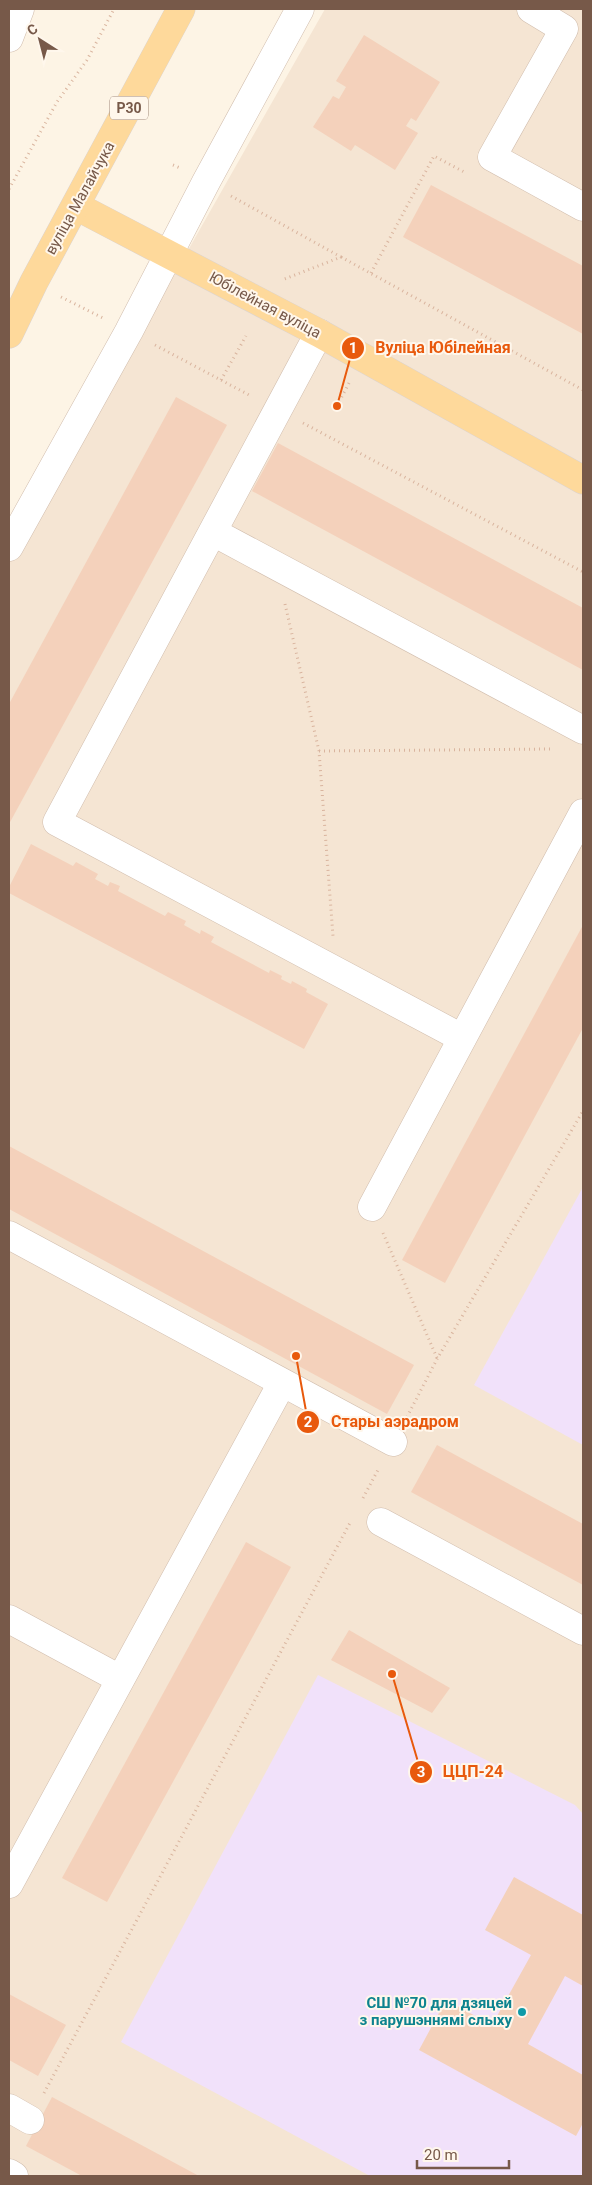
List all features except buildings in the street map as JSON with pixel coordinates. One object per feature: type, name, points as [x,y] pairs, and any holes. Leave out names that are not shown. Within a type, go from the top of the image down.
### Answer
[{"type":"main road","name":"вуліца Малайчука","points":[[9,334],[181,9]]},
{"type":"main road","name":"Юбілейная вуліца","points":[[76,206],[319,333],[583,480]]},
{"type":"lane","points":[[9,38],[20,9]]},
{"type":"lane","points":[[9,547],[129,331],[206,182],[300,9]]},
{"type":"lane","points":[[531,9],[564,29],[492,157],[583,207]]},
{"type":"lane","points":[[319,333],[57,822],[462,1038]]},
{"type":"lane","points":[[213,532],[583,730]]},
{"type":"lane","points":[[372,1207],[583,813]]},
{"type":"lane","points":[[9,1235],[393,1442]]},
{"type":"lane","points":[[9,1884],[282,1382]]},
{"type":"lane","points":[[382,1522],[583,1631]]},
{"type":"lane","points":[[9,1619],[120,1680]]},
{"type":"lane","points":[[9,2173],[14,2176]]},
{"type":"path","points":[[9,190],[57,102],[87,60],[114,9]]},
{"type":"path","points":[[371,273],[434,156],[469,175]]},
{"type":"path","points":[[174,165],[583,390]]},
{"type":"path","points":[[280,281],[341,257]]},
{"type":"path","points":[[246,336],[221,380],[583,572]]},
{"type":"path","points":[[276,566],[318,751],[336,971]]},
{"type":"path","points":[[318,751],[554,749]]},
{"type":"path","points":[[359,1506],[437,1359],[583,1111]]},
{"type":"path","points":[[372,1207],[437,1359]]},
{"type":"path","points":[[19,2114],[354,1515]]},
{"type":"shaded area","points":[[325,9],[583,9],[583,2176],[9,2176],[9,536],[166,289]]},
{"type":"shaded area","points":[[583,1187],[583,1445],[474,1385]]},
{"type":"shaded area","points":[[318,1675],[575,1805],[583,1814],[583,2176],[370,2176],[121,2042]]},
{"type":"place","name":"Вуліца Юбілейная","points":[[337,406]]},
{"type":"place","name":"Стары аэрадром","points":[[296,1356]]},
{"type":"place","name":"ЦЦП-24","points":[[392,1674]]},
{"type":"place","name":"СШ №70 для дзяцей з парушэннямі слыху","points":[[522,2012]]}]
